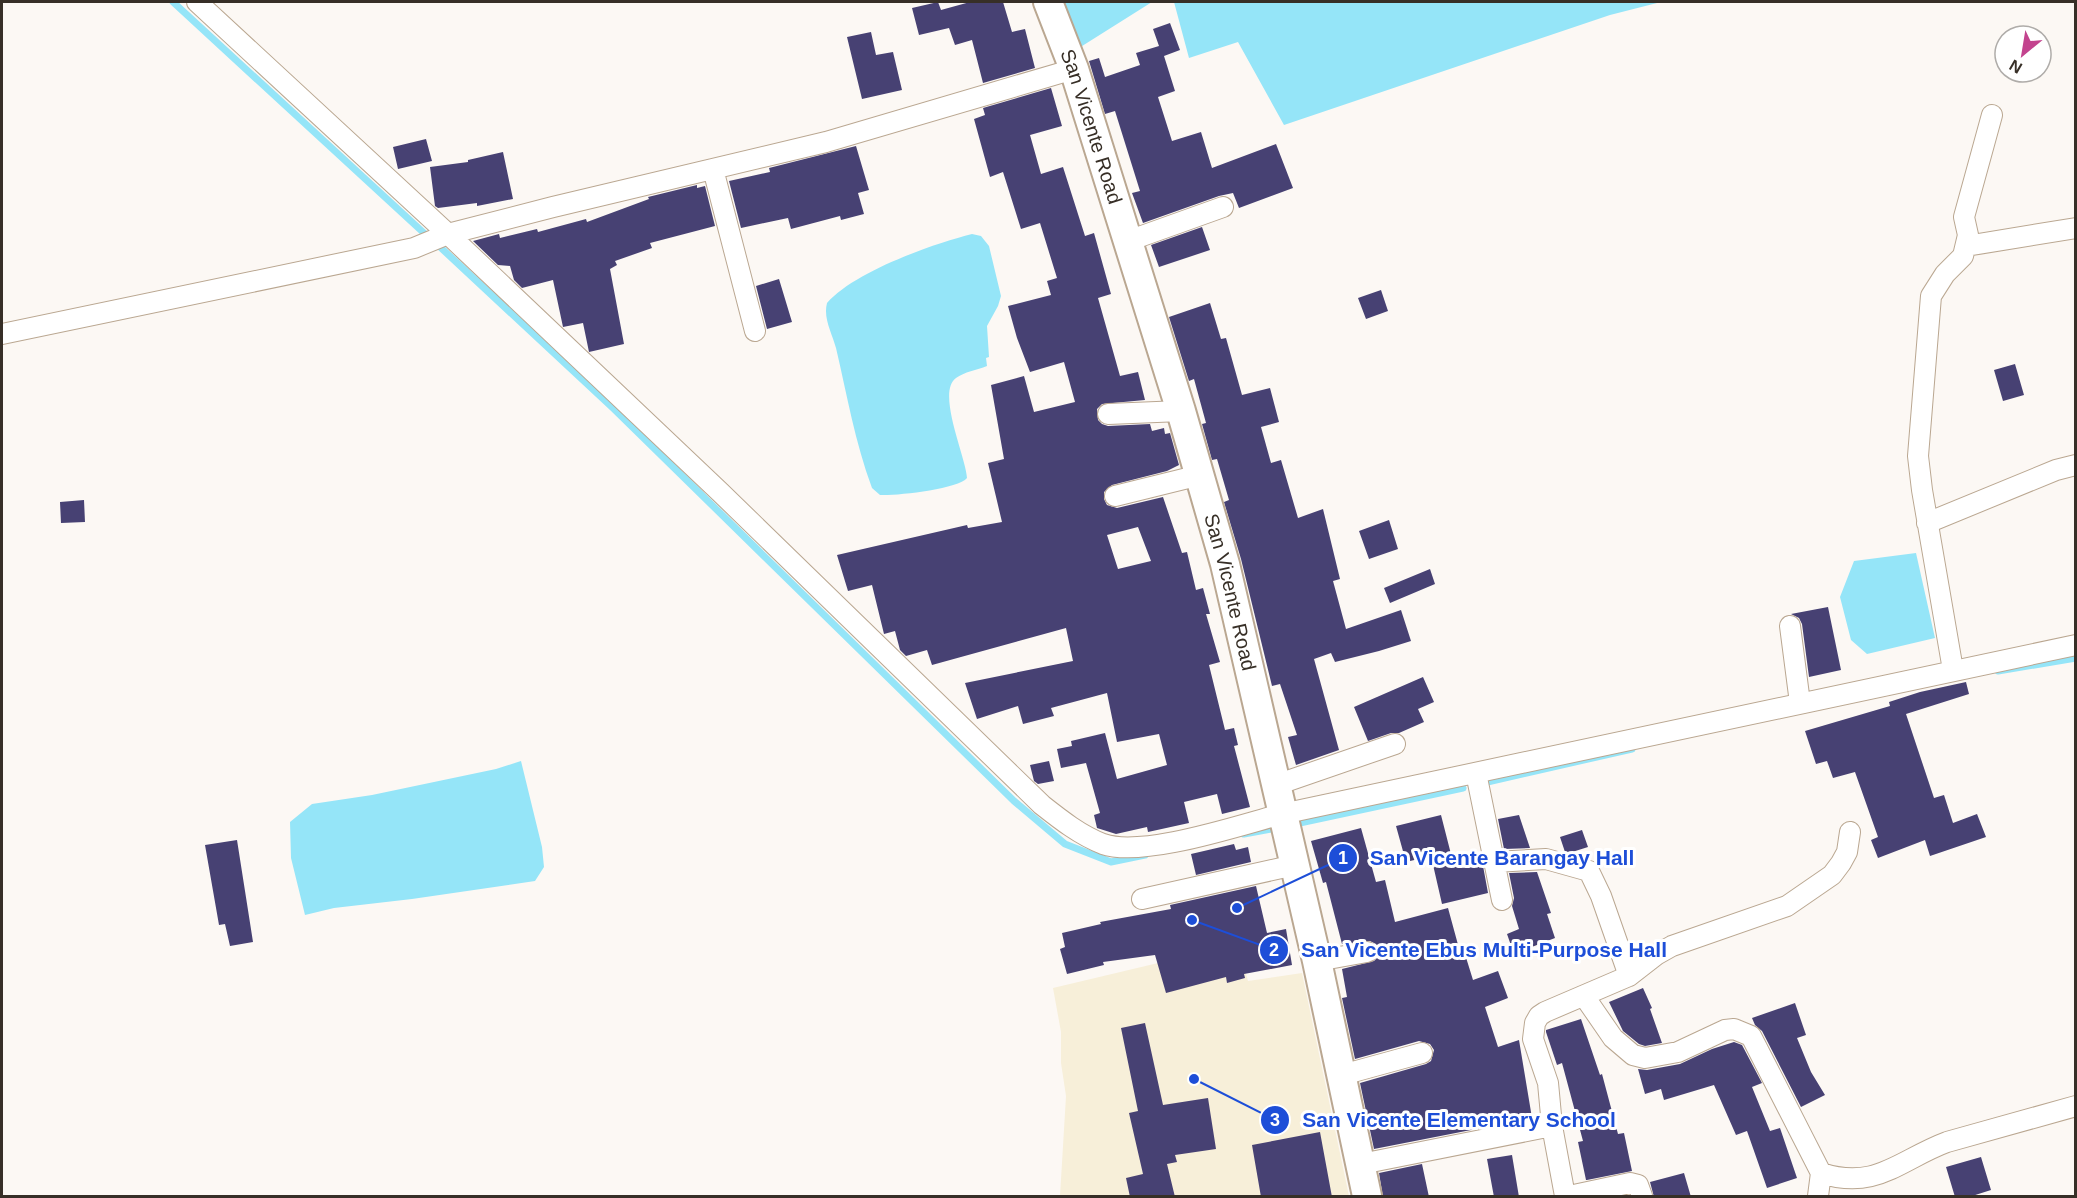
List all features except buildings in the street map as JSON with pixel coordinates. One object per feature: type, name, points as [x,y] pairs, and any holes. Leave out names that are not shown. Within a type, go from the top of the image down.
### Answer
[{"type":"street","points":[[197,2],[448,234],[720,492],[1042,805],[1079,833],[1105,844],[1137,848],[1199,836],[1282,814],[2076,645]]},
{"type":"street","name":"San Vicente Road","points":[[1048,2],[1074,69],[1181,411],[1225,564],[1317,961],[1368,1197]]},
{"type":"street","points":[[2,334],[414,248],[448,234],[826,142],[1074,69]]},
{"type":"street","points":[[1953,670],[1927,523],[1918,456],[1932,296],[1945,274],[1963,256],[1968,235],[1964,217],[1992,115]]},
{"type":"street","points":[[712,169],[755,331]]},
{"type":"street","points":[[1128,241],[1223,207]]},
{"type":"street","points":[[1966,246],[2076,228]]},
{"type":"street","points":[[1107,414],[1181,411]]},
{"type":"street","points":[[1927,523],[2056,470],[2076,465]]},
{"type":"street","points":[[1115,496],[1200,475]]},
{"type":"street","points":[[1790,626],[1800,703]]},
{"type":"street","points":[[1276,785],[1395,744]]},
{"type":"street","points":[[1476,773],[1502,900]]},
{"type":"street","points":[[1642,1197],[1638,1185],[1630,1183],[1567,1197],[1552,1126],[1548,1083],[1533,1039],[1533,1030],[1539,1016],[1563,1003],[1629,976],[1672,946],[1787,906],[1832,874],[1842,863],[1847,852],[1850,832]]},
{"type":"street","points":[[1494,862],[1546,859],[1589,872],[1601,896],[1629,976]]},
{"type":"street","points":[[1142,899],[1295,865]]},
{"type":"street","points":[[1317,961],[1367,952]]},
{"type":"street","points":[[1584,996],[1613,1038],[1633,1054],[1645,1058],[1678,1052],[1725,1030],[1734,1029],[1750,1036],[1821,1173],[1818,1197]]},
{"type":"street","points":[[1342,1075],[1422,1053]]},
{"type":"street","points":[[1821,1173],[1836,1178],[1880,1175],[1927,1149],[2076,1106]]},
{"type":"street","points":[[1360,1164],[1552,1126]]},
{"type":"shaded area","points":[[1238,944],[1248,981],[1302,973],[1349,1196],[1060,1196],[1066,1096],[1061,1063],[1061,1032],[1053,988]]},
{"type":"water","points":[[1054,2],[1152,2],[1071,53]]},
{"type":"water","points":[[1174,2],[1661,2],[1610,15],[1284,125],[1238,42],[1189,58]]},
{"type":"water","points":[[972,234],[981,236],[989,246],[1001,296],[987,326],[989,357],[986,358],[987,366],[959,376],[951,385],[950,410],[967,478],[940,488],[880,495],[872,488],[861,453],[827,320],[827,303],[839,292],[874,270],[916,252]]},
{"type":"water","points":[[1916,553],[1935,638],[1867,654],[1851,640],[1840,597],[1854,561]]},
{"type":"water","points":[[521,761],[542,847],[544,867],[535,881],[334,908],[305,915],[291,858],[290,822],[312,804],[372,795],[496,769]]},
{"type":"waterway","points":[[173,2],[425,234]]},
{"type":"waterway","points":[[439,246],[614,409],[1014,801],[1065,844],[1111,862],[1145,855]]},
{"type":"waterway","points":[[1998,671],[2076,658]]},
{"type":"waterway","points":[[1483,783],[1632,749]]},
{"type":"waterway","points":[[1295,824],[1463,788]]},
{"type":"waterway","points":[[1244,834],[1271,829]]},
{"type":"place","name":"San Vicente Barangay Hall","points":[[1237,908]]},
{"type":"place","name":"San Vicente Ebus Multi-Purpose Hall","points":[[1192,920]]},
{"type":"place","name":"San Vicente Elementary School","points":[[1194,1079]]}]
